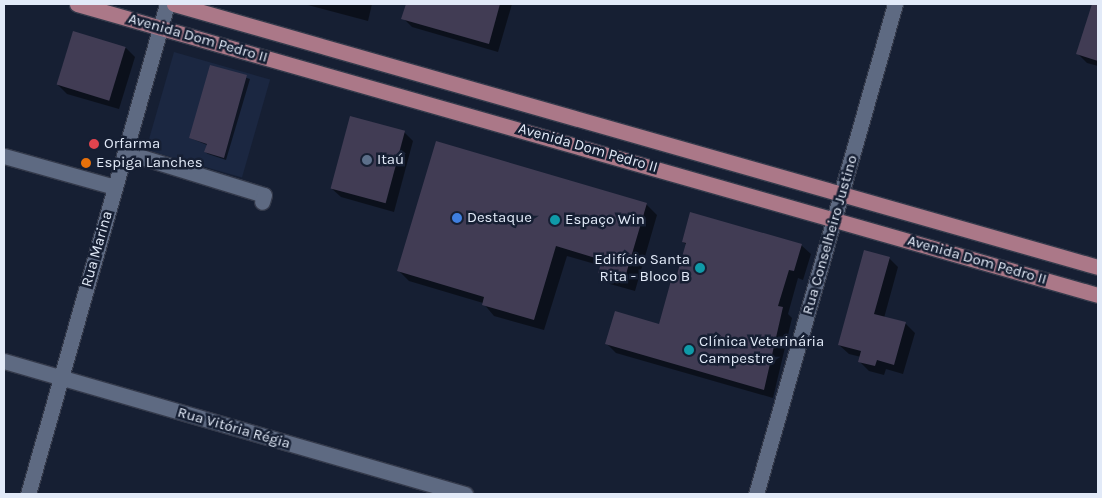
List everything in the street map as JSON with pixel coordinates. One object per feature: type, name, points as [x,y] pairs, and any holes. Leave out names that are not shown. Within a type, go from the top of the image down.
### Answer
[{"type":"main road","name":"Avenida Dom Pedro II","points":[[77,4],[835,218],[1098,295]]},
{"type":"main road","name":"Avenida Dom Pedro II","points":[[174,4],[842,192],[1098,267]]},
{"type":"street","name":"Rua Marina","points":[[28,494],[167,4]]},
{"type":"street","name":"Rua Conselheiro Justino","points":[[756,494],[895,4]]},
{"type":"street","points":[[125,152],[264,195],[262,202]]},
{"type":"street","points":[[4,156],[115,187]]},
{"type":"street","name":"Rua Vitória Régia","points":[[4,361],[465,494]]},
{"type":"shaded area","points":[[174,52],[270,80],[242,178],[146,150]]},
{"type":"building","points":[[406,4],[500,4],[489,44],[401,19]]},
{"type":"building","points":[[1092,4],[1098,4],[1098,61],[1076,54]]},
{"type":"building","points":[[73,31],[126,47],[109,101],[57,85]]},
{"type":"building","points":[[210,65],[247,75],[224,158],[204,152],[207,144],[189,138]]},
{"type":"building","name":"Itaú","points":[[350,116],[405,131],[386,203],[331,188]]},
{"type":"building","points":[[436,141],[647,203],[624,281],[598,273],[602,260],[556,246],[534,320],[482,305],[484,297],[397,271]]},
{"type":"building","points":[[690,212],[802,244],[794,271],[789,270],[778,306],[783,307],[764,390],[605,344],[615,311],[659,324],[672,277],[676,278],[686,243],[682,242]]},
{"type":"building","points":[[864,250],[890,257],[874,314],[906,322],[894,365],[877,360],[875,366],[858,362],[861,351],[838,345]]},
{"type":"place","name":"Orfarma","points":[[94,144]]},
{"type":"place","name":"Itaú","points":[[367,160]]},
{"type":"place","name":"Espiga Lanches","points":[[86,163]]},
{"type":"place","name":"Destaque","points":[[457,218]]},
{"type":"place","name":"Espaço Win","points":[[555,220]]},
{"type":"place","name":"Edifício Santa Rita - Bloco B","points":[[700,268]]},
{"type":"place","name":"Clínica Veterinária Campestre","points":[[689,350]]}]
